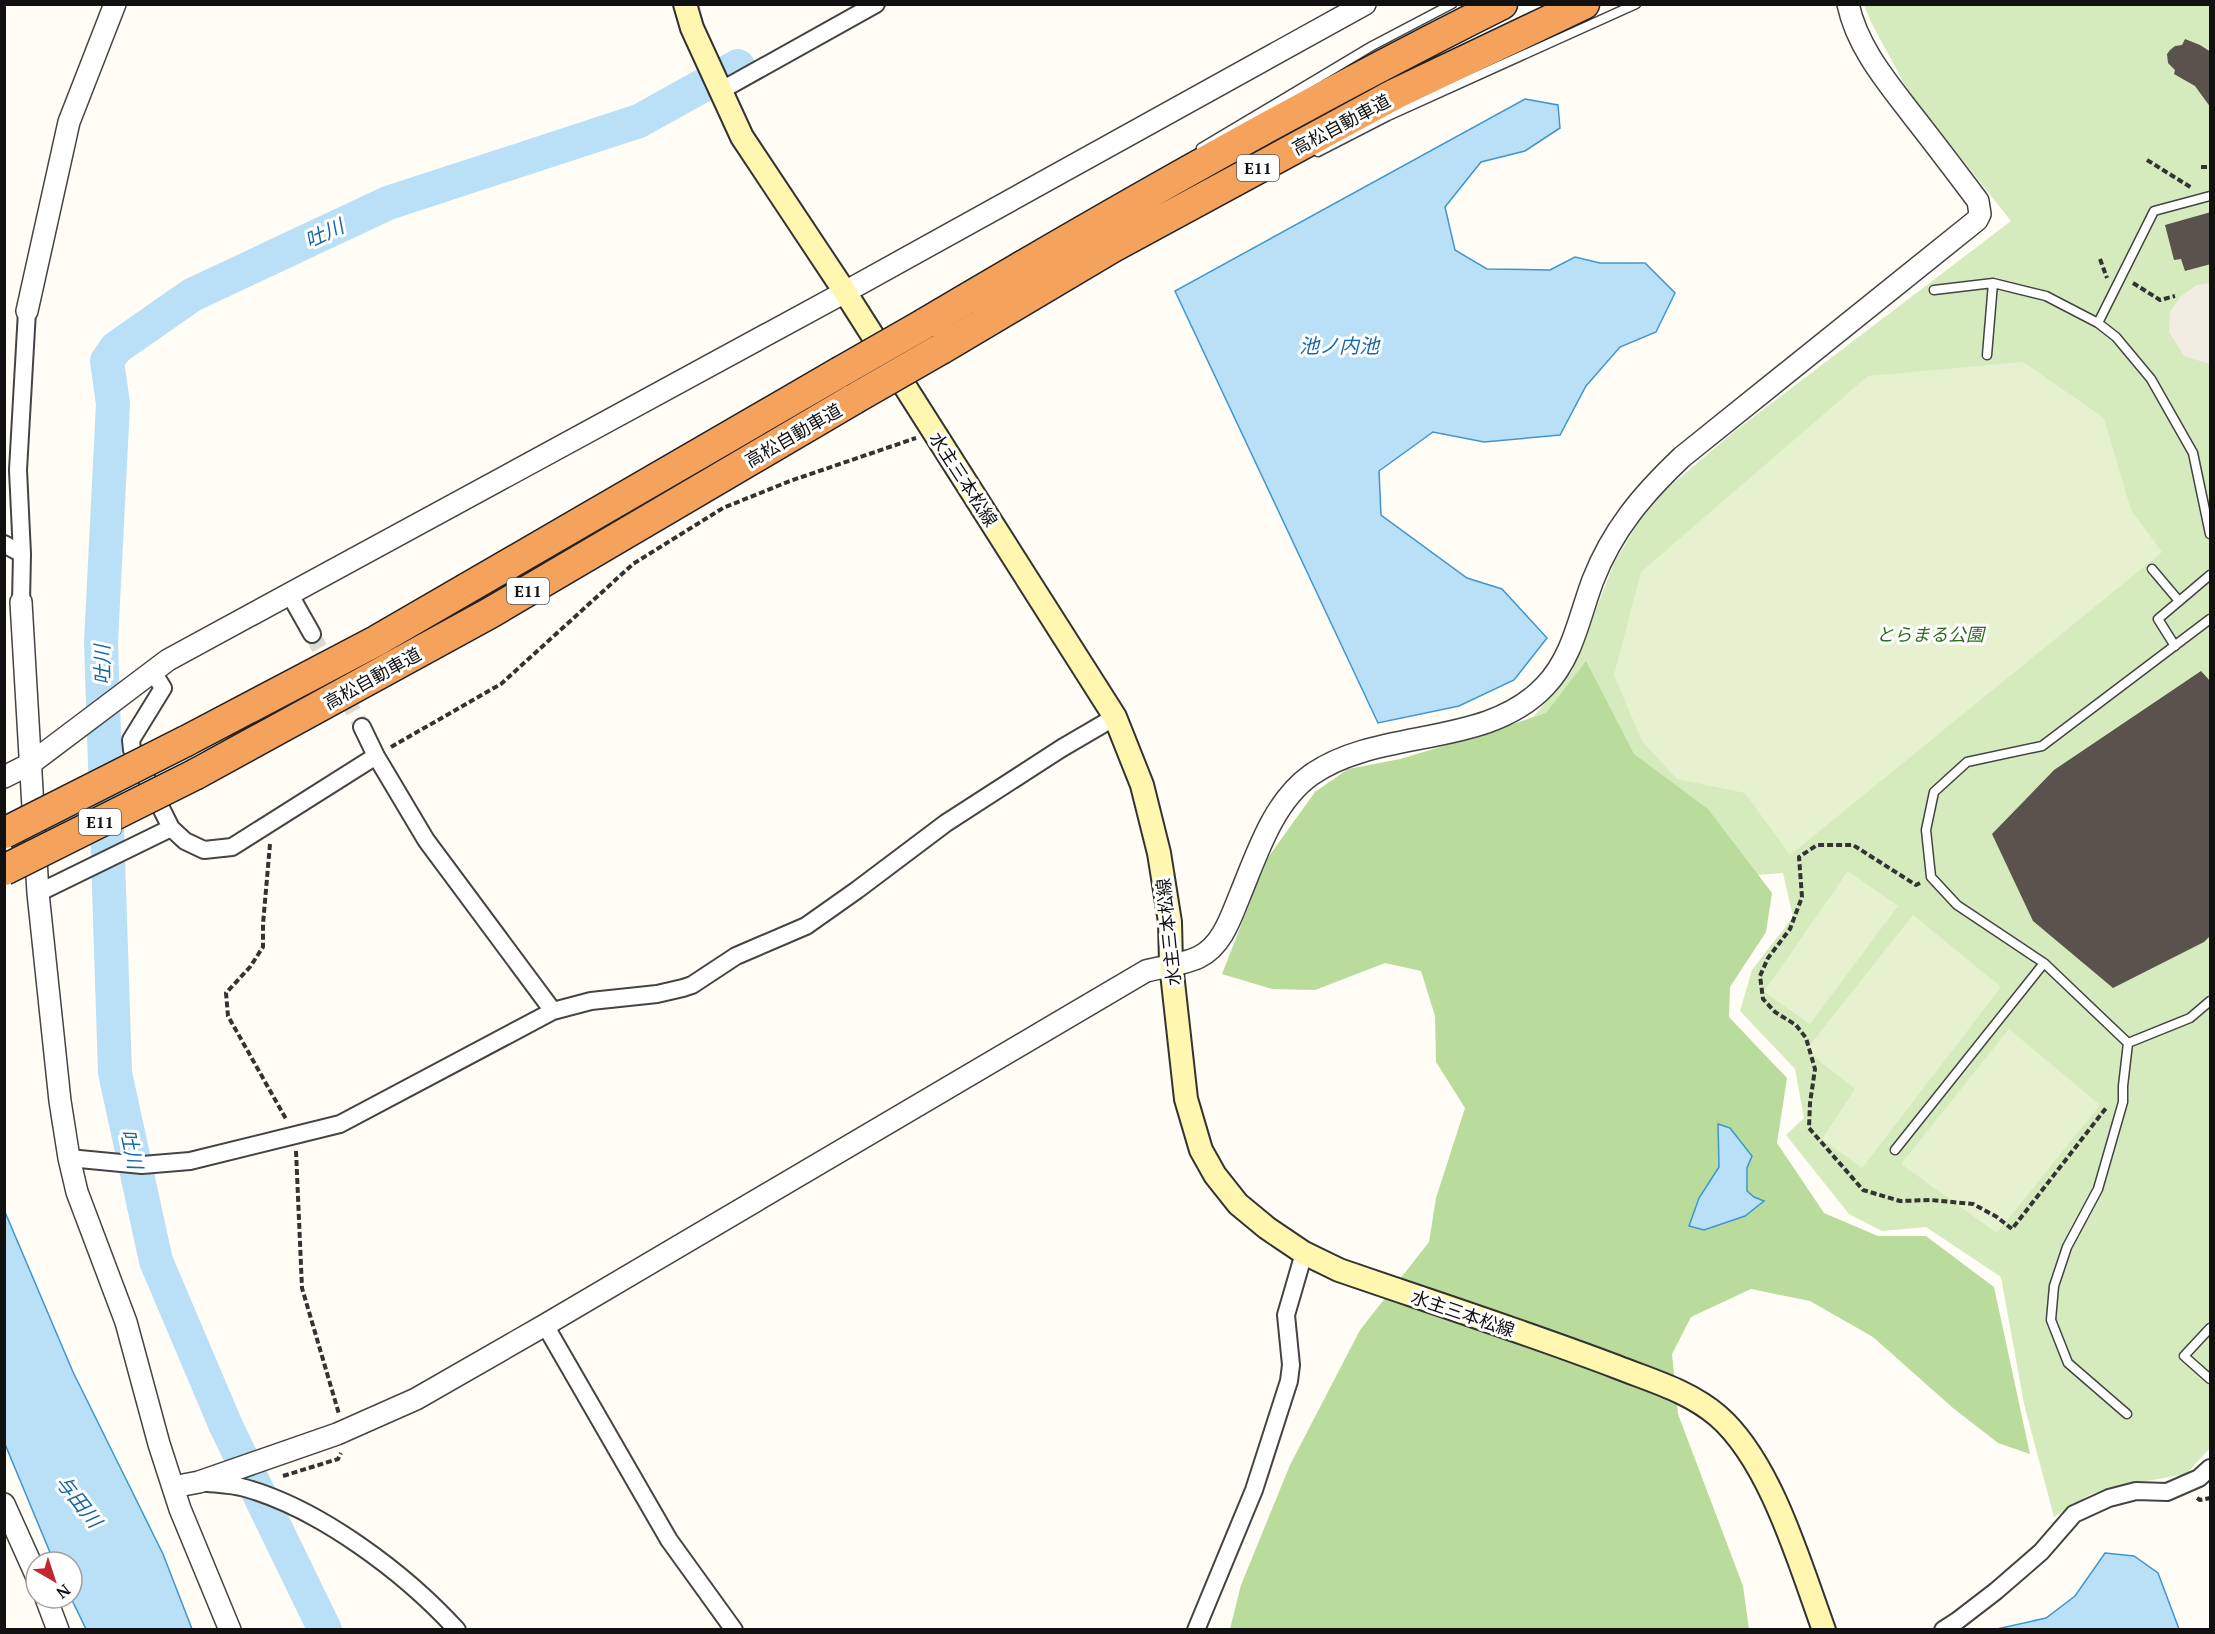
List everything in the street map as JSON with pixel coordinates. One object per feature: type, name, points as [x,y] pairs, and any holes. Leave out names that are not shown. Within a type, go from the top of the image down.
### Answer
[{"type":"highway","name":"高松自動車道","points":[[4,833],[186,741],[376,640],[924,324],[1096,222],[1384,63],[1502,4]]},
{"type":"highway","name":"高松自動車道","points":[[4,870],[196,774],[490,613],[1111,248],[1395,94],[1584,4]]},
{"type":"main road","name":"水主三本松線","points":[[685,4],[692,28],[742,137],[845,292],[1115,717],[1142,785],[1159,853],[1170,922],[1171,964],[1186,1099],[1201,1150],[1215,1175],[1238,1204],[1267,1228],[1304,1253],[1339,1270],[1579,1352],[1683,1392],[1719,1416],[1747,1451],[1762,1475],[1781,1514],[1824,1629]]},
{"type":"street","points":[[115,4],[69,122],[27,311],[18,470],[22,554],[21,602],[38,893],[60,1101],[77,1192],[126,1322],[180,1509],[230,1629]]},
{"type":"street","points":[[720,91],[876,4]]},
{"type":"street","points":[[4,777],[30,764],[168,660],[845,292],[1365,4]]},
{"type":"street","points":[[173,1487],[199,1482],[344,1432],[416,1399],[1146,971],[1198,958],[1209,951],[1226,928],[1276,815],[1290,794],[1309,776],[1352,753],[1452,732],[1489,721],[1515,708],[1542,690],[1553,678],[1570,648],[1608,547],[1628,514],[1651,487],[1682,457],[1977,220],[1980,214],[1978,201],[1885,79],[1861,41],[1851,22],[1848,4]]},
{"type":"street","points":[[4,544],[22,554]]},
{"type":"street","points":[[290,595],[312,634]]},
{"type":"street","points":[[153,672],[163,688],[131,740],[132,750],[171,828],[185,841],[204,850],[232,847],[376,756]]},
{"type":"street","points":[[69,1158],[142,1165],[190,1161],[340,1124],[553,1011],[591,1001],[657,994],[693,985],[736,956],[806,926],[946,823],[1062,748],[1115,717]]},
{"type":"street","points":[[362,727],[376,756],[426,840],[553,1011]]},
{"type":"street","points":[[38,893],[171,828]]},
{"type":"street","points":[[1196,1629],[1254,1490],[1288,1381],[1292,1365],[1286,1315],[1304,1253]]},
{"type":"street","points":[[545,1325],[669,1540],[734,1629]]},
{"type":"street","points":[[1942,1629],[1957,1622],[2014,1576],[2041,1552],[2074,1514],[2109,1498],[2136,1491],[2167,1492],[2199,1478],[2211,1468]]},
{"type":"street","points":[[199,1482],[245,1488],[304,1511],[355,1542],[396,1573],[457,1629]]},
{"type":"street","points":[[4,1504],[25,1550]]},
{"type":"street","points":[[51,1610],[58,1629]]},
{"type":"lane","points":[[1191,155],[1372,46],[1452,4]]},
{"type":"lane","points":[[1306,159],[1388,116],[1636,4]]},
{"type":"lane","points":[[1096,222],[1162,175]]},
{"type":"lane","points":[[2098,323],[2154,212],[2206,195]]},
{"type":"lane","points":[[1111,248],[1213,204]]},
{"type":"lane","points":[[1987,355],[1993,282]]},
{"type":"lane","points":[[1934,290],[1993,282],[2046,297],[2098,323],[2116,337],[2151,379],[2193,453],[2211,534]]},
{"type":"lane","points":[[2152,569],[2179,601]]},
{"type":"lane","points":[[2175,646],[2158,619],[2211,575]]},
{"type":"lane","points":[[2128,1043],[2044,963],[1957,905],[1931,877],[1926,830],[1934,792],[1967,762],[2042,746],[2211,619]]},
{"type":"lane","points":[[1896,1150],[2044,963]]},
{"type":"lane","points":[[2128,1043],[2190,1018],[2211,1001]]},
{"type":"lane","points":[[2127,1414],[2068,1364],[2051,1320],[2054,1286],[2067,1247],[2098,1189],[2123,1102],[2128,1043]]},
{"type":"lane","points":[[2211,1328],[2184,1356],[2211,1379]]},
{"type":"path","points":[[2147,160],[2206,195]]},
{"type":"path","points":[[2201,167],[2211,167]]},
{"type":"path","points":[[2100,259],[2110,287]]},
{"type":"path","points":[[2122,276],[2160,300],[2175,296]]},
{"type":"path","points":[[376,756],[501,684],[633,564],[723,508],[790,481],[934,432]]},
{"type":"path","points":[[245,1488],[338,1459],[346,1442],[302,1288],[295,1135],[228,1016],[226,993],[250,967],[263,947],[272,821]]},
{"type":"path","points":[[1931,877],[1916,885],[1853,845],[1817,845],[1799,857],[1802,897],[1790,929],[1768,958],[1760,976],[1763,999],[1775,1012],[1796,1025],[1806,1038],[1815,1069],[1809,1128],[1863,1190],[1900,1201],[1931,1200],[1973,1204],[1997,1217],[2012,1229],[2123,1086]]},
{"type":"green space","name":"とらまる公園","points":[[1864,5],[2210,5],[2210,1448],[2186,1474],[2091,1494],[2054,1517],[2024,1404],[2001,1277],[1926,1227],[1882,1231],[1849,1214],[1786,1135],[1804,1118],[1795,1069],[1740,1011],[1752,970],[1793,917],[1783,873],[1712,878],[1521,731],[1572,671],[1614,563],[1650,503],[1735,431],[2011,221],[1908,91]]},
{"type":"green space","points":[[2023,362],[2104,418],[2131,510],[2162,552],[1790,855],[1745,793],[1677,779],[1642,741],[1614,675],[1641,572],[1868,376]]},
{"type":"green space","points":[[1586,661],[1634,754],[1708,809],[1772,893],[1766,932],[1730,987],[1729,1017],[1787,1078],[1777,1143],[1824,1213],[1878,1236],[1926,1236],[1994,1287],[2030,1454],[1998,1443],[1953,1408],[1873,1337],[1810,1301],[1751,1289],[1691,1317],[1672,1354],[1678,1414],[1743,1586],[1749,1629],[1230,1629],[1241,1585],[1290,1465],[1360,1330],[1429,1242],[1436,1198],[1465,1108],[1436,1062],[1435,1016],[1421,971],[1385,963],[1315,990],[1272,989],[1222,974],[1267,859],[1315,792],[1348,769],[1400,759],[1546,713]]},
{"type":"green space","points":[[1848,871],[1898,906],[1810,1024],[1764,992]]},
{"type":"green space","points":[[1913,915],[2001,987],[1862,1168],[1822,1139],[1855,1089],[1806,1050]]},
{"type":"green space","points":[[2009,1029],[2100,1105],[1997,1233],[1901,1164]]},
{"type":"shaded area","points":[[2210,283],[2210,364],[2184,356],[2169,332],[2170,312],[2180,297],[2197,285]]},
{"type":"water","name":"池ノ内池","points":[[1525,99],[1558,105],[1560,128],[1525,151],[1481,162],[1445,207],[1455,250],[1487,269],[1550,270],[1575,257],[1600,263],[1645,263],[1675,293],[1656,332],[1620,347],[1586,386],[1560,435],[1484,442],[1433,432],[1379,471],[1381,515],[1467,578],[1502,589],[1547,638],[1514,680],[1459,706],[1378,723],[1175,291]]},
{"type":"water","points":[[1718,1124],[1730,1128],[1752,1156],[1747,1168],[1747,1191],[1764,1201],[1745,1216],[1704,1230],[1689,1226],[1699,1198],[1719,1167]]},
{"type":"water","name":"与田川","points":[[5,1212],[73,1372],[163,1554],[192,1629],[86,1629],[77,1610],[84,1610],[84,1550],[49,1550],[5,1444]]},
{"type":"water","points":[[2105,1553],[2134,1556],[2158,1573],[2179,1629],[1997,1629],[2046,1618],[2075,1596]]},
{"type":"building","points":[[2185,39],[2211,52],[2211,108],[2195,86],[2174,74],[2175,70],[2168,63],[2167,54],[2175,46],[2182,45]]},
{"type":"building","points":[[2211,212],[2211,264],[2185,271],[2181,259],[2174,260],[2165,225]]},
{"type":"building","points":[[2201,671],[2211,682],[2211,935],[2204,942],[2113,988],[2033,921],[1992,834],[2054,770]]},
{"type":"waterway","name":"吐川","points":[[325,1630],[226,1426],[156,1261],[115,1073],[101,642],[113,404],[107,361],[116,348],[192,295],[388,203],[639,121],[738,66]]},
{"type":"tunnel","points":[[312,634],[362,727]]}]
